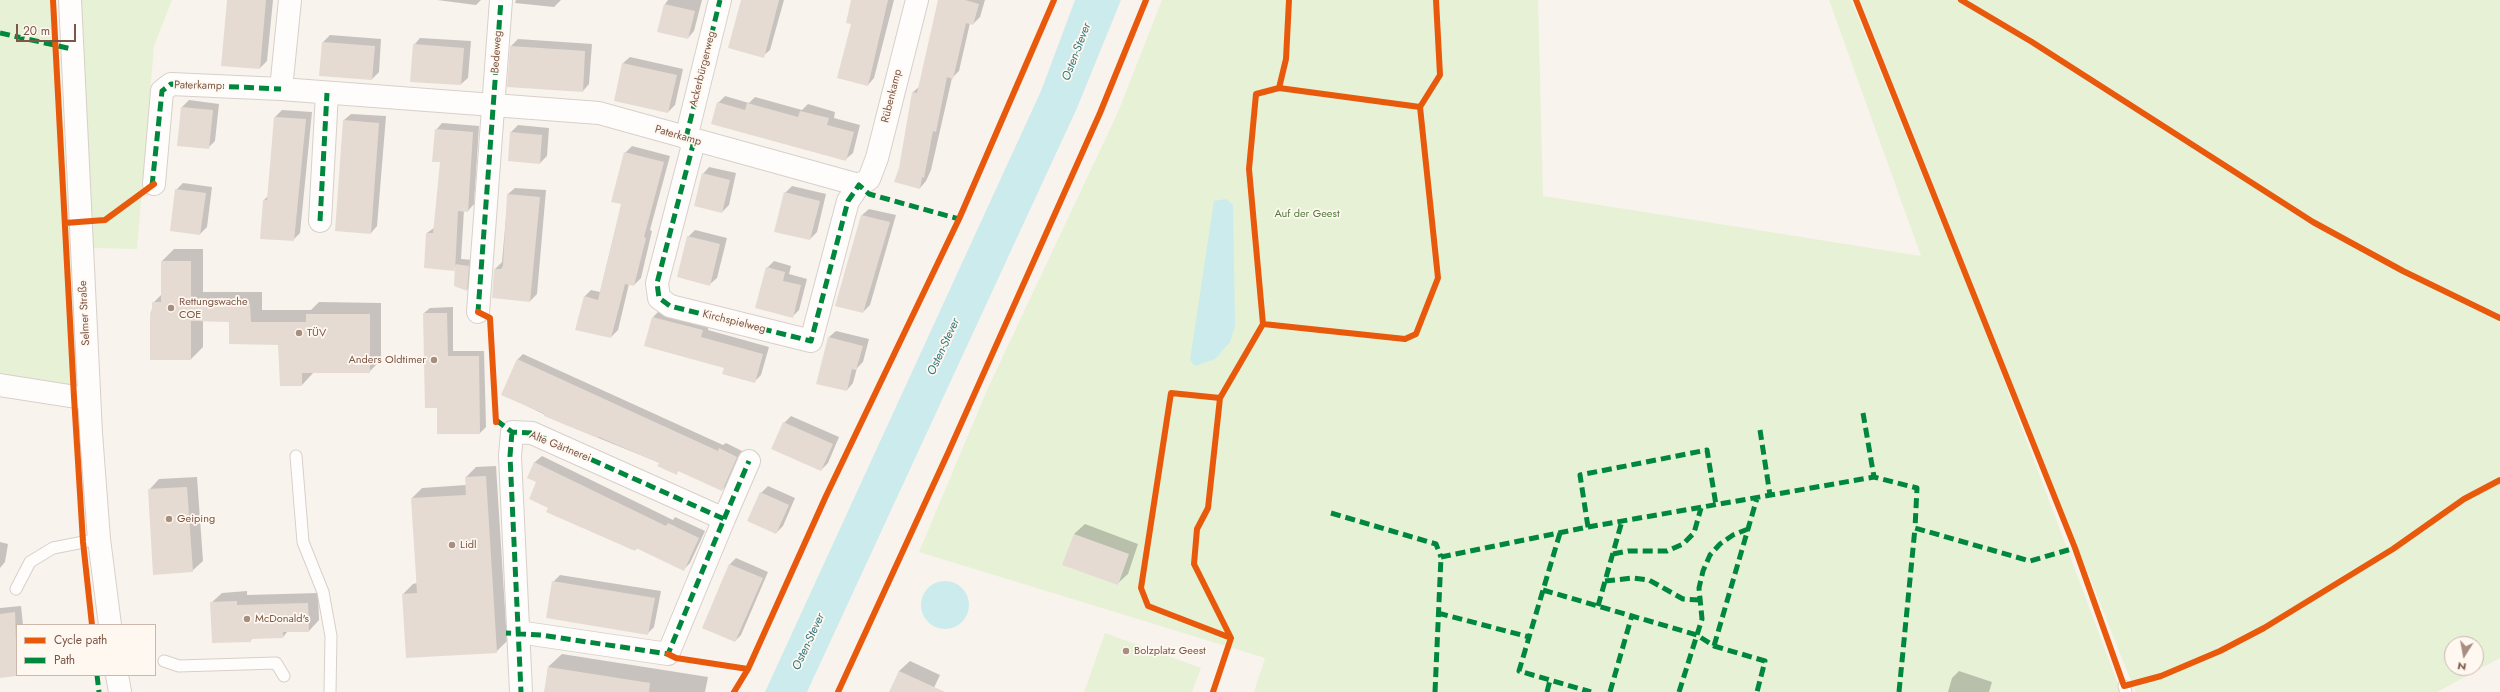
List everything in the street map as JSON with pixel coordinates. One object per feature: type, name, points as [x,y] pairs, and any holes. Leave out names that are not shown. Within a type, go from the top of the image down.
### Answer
[{"type":"street","name":"Selmer Straße","points":[[70,0],[89,399],[99,539],[110,624]]},
{"type":"street","points":[[281,89],[290,0]]},
{"type":"street","name":"Bedeweg","points":[[494,105],[501,0]]},
{"type":"street","name":"Ackerbürgerweg","points":[[690,139],[720,0]]},
{"type":"street","name":"Rübenkamp","points":[[859,185],[869,180],[877,158],[917,0]]},
{"type":"street","name":"Paterkamp","points":[[154,184],[162,91],[171,84],[281,89],[599,113],[859,185]]},
{"type":"street","points":[[320,221],[327,93]]},
{"type":"street","points":[[478,312],[494,105]]},
{"type":"street","name":"Kirchspielweg","points":[[690,139],[657,283],[659,298],[670,306],[811,341],[848,201],[859,185]]},
{"type":"street","points":[[0,385],[89,399]]},
{"type":"street","name":"Alte Gärtnerei","points":[[521,692],[510,456],[512,432],[532,433],[724,519]]},
{"type":"street","points":[[518,632],[668,654],[749,461]]},
{"type":"street","points":[[117,676],[120,692]]},
{"type":"lane","points":[[296,456],[303,542],[323,592],[331,636],[330,692]]},
{"type":"lane","points":[[16,589],[30,562],[53,548],[99,539]]},
{"type":"lane","points":[[164,661],[178,666],[276,663],[284,676]]},
{"type":"green space","points":[[0,0],[56,0],[79,390],[0,377]]},
{"type":"green space","points":[[80,0],[172,0],[154,46],[137,249],[91,248]]},
{"type":"green space","name":"Auf der Geest","points":[[1162,0],[1538,0],[1543,196],[1921,256],[1829,0],[1851,0],[1985,330],[2121,692],[1254,692],[1265,658],[919,552],[987,390],[1118,112]]},
{"type":"green space","points":[[1860,0],[2500,0],[2500,477],[2463,498],[2392,547],[2262,626],[2219,649],[2161,673],[2131,681]]},
{"type":"green space","points":[[2500,483],[2500,658],[2484,667],[2484,636],[2444,636],[2444,676],[2467,676],[2437,692],[2136,692],[2134,687],[2220,654],[2265,630],[2394,551],[2465,502]]},
{"type":"green space","name":"Bolzplatz Geest","points":[[1105,633],[1201,668],[1192,692],[1084,692]]},
{"type":"water","name":"Osten-Stever","points":[[1075,0],[1121,0],[1077,108],[807,692],[765,692],[1041,91]]},
{"type":"water","points":[[1226,199],[1233,205],[1235,326],[1230,342],[1215,359],[1195,366],[1190,360],[1214,201]]},
{"type":"water","points":[[940,581],[950,581],[962,588],[969,600],[969,610],[962,622],[950,629],[940,629],[932,625],[925,618],[921,610],[921,600],[925,592],[932,585]]},
{"type":"building","points":[[227,0],[266,0],[260,69],[221,66]]},
{"type":"building","points":[[741,0],[779,0],[764,58],[728,48]]},
{"type":"building","points":[[851,0],[888,0],[868,86],[837,78],[851,24],[846,23]]},
{"type":"building","points":[[938,0],[965,0],[979,4],[973,25],[966,23],[953,79],[947,77],[936,132],[933,131],[924,178],[922,177],[920,189],[894,182],[899,168],[912,92],[917,93]]},
{"type":"building","points":[[664,4],[695,11],[688,39],[657,32]]},
{"type":"building","points":[[322,42],[375,46],[372,80],[319,76]]},
{"type":"building","points":[[413,44],[464,48],[461,85],[410,82]]},
{"type":"building","points":[[510,46],[585,51],[583,92],[507,87]]},
{"type":"building","points":[[622,63],[677,75],[668,113],[614,101]]},
{"type":"building","points":[[717,102],[745,110],[747,103],[798,117],[800,111],[829,118],[827,125],[854,132],[846,161],[711,124]]},
{"type":"building","points":[[181,107],[213,110],[209,149],[177,146]]},
{"type":"building","points":[[274,117],[306,119],[294,241],[260,239],[263,200],[267,200]]},
{"type":"building","points":[[343,120],[379,123],[371,234],[335,231]]},
{"type":"building","points":[[435,129],[473,132],[468,212],[458,211],[455,271],[424,268],[426,233],[433,233],[440,162],[432,162]]},
{"type":"building","points":[[510,132],[542,135],[540,164],[508,161]]},
{"type":"building","points":[[624,152],[664,162],[644,237],[646,238],[634,286],[625,284],[611,338],[575,330],[584,296],[598,300],[621,204],[611,202]]},
{"type":"building","points":[[702,173],[730,180],[722,213],[694,206]]},
{"type":"building","points":[[175,189],[206,193],[200,235],[170,231]]},
{"type":"building","points":[[784,192],[820,201],[810,240],[774,232]]},
{"type":"building","points":[[507,194],[540,197],[530,302],[492,298],[494,269],[501,269],[503,266]]},
{"type":"building","points":[[861,215],[890,222],[863,313],[835,306]]},
{"type":"building","points":[[687,236],[720,244],[710,286],[677,277]]},
{"type":"building","points":[[161,261],[191,261],[191,303],[250,304],[251,322],[306,322],[306,314],[370,314],[370,373],[302,373],[302,386],[280,386],[278,345],[229,344],[229,322],[191,321],[191,360],[150,360],[150,313],[152,313],[152,302],[161,302]]},
{"type":"building","points":[[455,264],[469,266],[467,291],[454,286]]},
{"type":"building","points":[[766,267],[785,272],[783,281],[801,285],[793,318],[755,308]]},
{"type":"building","points":[[423,313],[447,313],[448,356],[479,356],[480,434],[437,434],[437,408],[425,408]]},
{"type":"building","points":[[652,317],[703,330],[701,337],[763,354],[755,383],[722,374],[724,368],[644,346]]},
{"type":"building","points":[[828,337],[863,346],[856,370],[852,369],[847,391],[816,384]]},
{"type":"building","points":[[517,359],[718,451],[719,448],[737,457],[722,491],[678,471],[677,475],[657,466],[659,463],[599,437],[598,438],[544,416],[545,414],[501,395]]},
{"type":"building","points":[[783,422],[833,444],[821,471],[771,449]]},
{"type":"building","points":[[534,462],[666,526],[668,523],[699,538],[684,571],[636,548],[635,551],[546,512],[548,508],[529,499],[536,482],[527,478]]},
{"type":"building","name":"Lidl","points":[[486,476],[497,653],[406,658],[402,594],[417,593],[411,498],[466,495],[465,477]]},
{"type":"building","name":"Geiping","points":[[187,487],[193,572],[153,575],[148,489]]},
{"type":"building","points":[[760,492],[789,505],[776,534],[747,521]]},
{"type":"building","points":[[1074,534],[1129,554],[1118,585],[1062,565]]},
{"type":"building","points":[[729,564],[763,578],[735,642],[702,628]]},
{"type":"building","points":[[552,581],[655,598],[648,635],[546,618]]},
{"type":"building","name":"McDonald's","points":[[237,601],[237,605],[308,603],[309,632],[283,632],[283,638],[251,639],[251,642],[212,643],[210,602]]},
{"type":"building","points":[[15,612],[17,676],[0,678],[0,614]]},
{"type":"building","points":[[548,667],[650,683],[649,692],[544,692]]},
{"type":"building","points":[[899,671],[945,692],[889,692]]},
{"type":"marked path","points":[[480,313],[478,312],[501,0]]},
{"type":"marked path","points":[[686,138],[720,0]]},
{"type":"marked path","points":[[0,33],[72,49]]},
{"type":"marked path","points":[[152,186],[162,91],[171,84],[281,89]]},
{"type":"marked path","points":[[320,221],[327,93]]},
{"type":"marked path","points":[[694,141],[657,283],[659,298],[670,306],[811,341],[848,201],[859,185],[869,194],[959,219]]},
{"type":"marked path","points":[[1863,413],[1874,477]]},
{"type":"marked path","points":[[496,420],[512,432],[532,433],[724,519],[668,654],[541,635],[506,633]]},
{"type":"marked path","points":[[1760,430],[1770,495]]},
{"type":"marked path","points":[[512,432],[510,456],[521,692]]},
{"type":"marked path","points":[[1588,527],[1580,475],[1707,450],[1716,505]]},
{"type":"marked path","points":[[724,519],[749,461]]},
{"type":"marked path","points":[[1435,692],[1441,557],[1588,527],[1874,477],[1917,488],[1915,528]]},
{"type":"marked path","points":[[1714,646],[1757,498]]},
{"type":"marked path","points":[[1613,554],[1628,551],[1667,551],[1683,544],[1694,533],[1701,508]]},
{"type":"marked path","points":[[1331,513],[1436,544],[1441,557]]},
{"type":"marked path","points":[[1598,606],[1622,521]]},
{"type":"marked path","points":[[1899,692],[1915,528],[2030,561],[2075,548]]},
{"type":"marked path","points":[[1679,692],[1702,619],[1699,588],[1703,571],[1710,555],[1720,544],[1733,535],[1748,529]]},
{"type":"marked path","points":[[1560,533],[1519,671],[1591,692]]},
{"type":"marked path","points":[[1605,581],[1633,578],[1649,580],[1683,599],[1700,600]]},
{"type":"marked path","points":[[1543,590],[1697,635],[1714,646],[1765,661],[1757,692]]},
{"type":"marked path","points":[[1438,613],[1529,637]]},
{"type":"marked path","points":[[1610,692],[1632,615]]},
{"type":"marked path","points":[[97,676],[99,692]]},
{"type":"marked path","points":[[1547,692],[1550,680]]},
{"type":"cycle path","points":[[53,0],[83,542],[92,624]]},
{"type":"cycle path","points":[[734,692],[748,669],[826,496],[959,219],[1054,0]]},
{"type":"cycle path","points":[[838,692],[948,453],[1100,113],[1146,0]]},
{"type":"cycle path","points":[[1279,88],[1286,59],[1289,0]]},
{"type":"cycle path","points":[[1213,692],[1231,638],[1148,606],[1141,588],[1171,393],[1220,398],[1263,324],[1249,169],[1256,94],[1279,88],[1420,107],[1440,75],[1436,0]]},
{"type":"cycle path","points":[[1856,0],[2075,548],[2124,686],[2161,676],[2220,651],[2264,628],[2393,549],[2464,499],[2500,480]]},
{"type":"cycle path","points":[[1961,0],[2032,42],[2313,222],[2403,271],[2500,318]]},
{"type":"cycle path","points":[[1263,324],[1405,339],[1416,334],[1438,278],[1420,107]]},
{"type":"cycle path","points":[[65,223],[105,220],[154,184]]},
{"type":"cycle path","points":[[478,312],[490,318],[496,422]]},
{"type":"cycle path","points":[[1220,398],[1208,508],[1197,529],[1194,564],[1231,638]]},
{"type":"cycle path","points":[[668,654],[676,658],[748,669]]},
{"type":"place","name":"Rettungswache COE","points":[[171,308]]},
{"type":"place","name":"TÜV","points":[[299,333]]},
{"type":"place","name":"Anders Oldtimer","points":[[434,360]]},
{"type":"place","name":"Geiping","points":[[169,519]]},
{"type":"place","name":"Lidl","points":[[452,545]]},
{"type":"place","name":"McDonald's","points":[[247,619]]},
{"type":"place","name":"Bolzplatz Geest","points":[[1126,651]]}]
